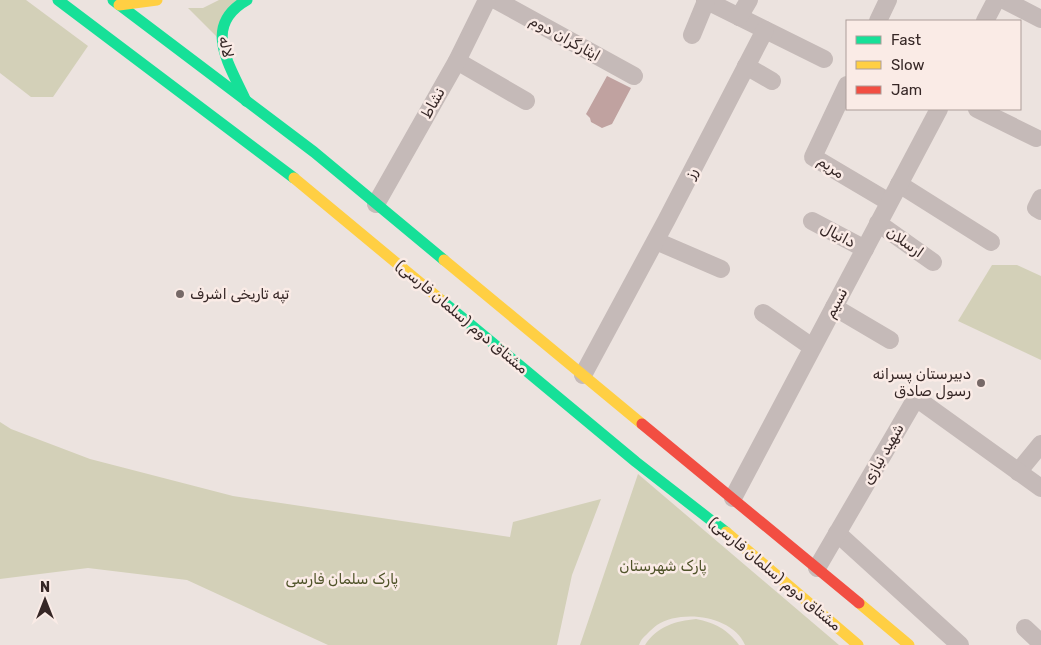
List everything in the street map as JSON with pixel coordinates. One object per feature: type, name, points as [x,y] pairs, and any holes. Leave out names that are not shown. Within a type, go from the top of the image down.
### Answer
[{"type":"main road","name":"مشتاق دوم (سلمان فارسی)","points":[[58,0],[296,179],[636,462],[687,500],[858,645]]},
{"type":"main road","points":[[116,2],[157,0]]},
{"type":"main road","name":"لاله","points":[[246,101],[228,62],[221,32],[234,8],[247,0]]},
{"type":"main road","name":"مشتاق دوم (سلمان فارسی)","points":[[116,2],[314,152],[909,645]]},
{"type":"street","name":"نشاط","points":[[376,204],[457,61],[486,0]]},
{"type":"street","name":"ایثارگران دوم","points":[[496,0],[634,76]]},
{"type":"street","points":[[692,35],[706,0],[824,59]]},
{"type":"street","points":[[739,17],[750,0]]},
{"type":"street","points":[[878,20],[888,0]]},
{"type":"street","points":[[986,20],[996,0]]},
{"type":"street","points":[[1015,2],[1041,19]]},
{"type":"street","name":"رز","points":[[583,374],[656,241],[765,30]]},
{"type":"street","points":[[457,61],[526,101]]},
{"type":"street","points":[[746,66],[772,81]]},
{"type":"street","name":"مریم","points":[[846,87],[813,157],[889,202]]},
{"type":"street","name":"نسیم","points":[[733,498],[938,110]]},
{"type":"street","points":[[979,110],[1036,138]]},
{"type":"street","points":[[899,184],[991,242]]},
{"type":"street","points":[[1041,198],[1036,208],[1041,211]]},
{"type":"street","name":"دانیال","points":[[812,221],[864,249]]},
{"type":"street","name":"ارسلان","points":[[878,223],[933,262]]},
{"type":"street","points":[[656,241],[721,268]]},
{"type":"street","points":[[834,308],[890,340]]},
{"type":"street","points":[[763,313],[812,347]]},
{"type":"street","name":"شهید نیازی","points":[[817,568],[916,398],[1041,488]]},
{"type":"street","points":[[1018,472],[1041,444]]},
{"type":"street","points":[[837,533],[960,645]]},
{"type":"street","points":[[1026,628],[1041,642]]},
{"type":"green space","points":[[0,0],[26,0],[88,46],[53,97],[31,97],[0,73]]},
{"type":"green space","points":[[219,0],[240,0],[217,37],[188,8],[203,8]]},
{"type":"green space","points":[[992,265],[1017,265],[1041,276],[1041,360],[958,321]]},
{"type":"green space","name":"پارک سلمان فارسی","points":[[0,422],[11,429],[90,459],[233,496],[510,537],[513,522],[601,499],[572,575],[557,645],[328,645],[187,580],[88,568],[0,579]]},
{"type":"green space","name":"پارک شهرستان","points":[[638,474],[839,645],[745,645],[739,635],[730,627],[706,618],[680,617],[657,625],[643,638],[639,645],[580,645]]},
{"type":"green space","points":[[696,619],[709,622],[720,628],[739,645],[645,645],[661,629],[681,621]]},
{"type":"building","points":[[607,76],[631,88],[612,124],[602,128],[591,122],[586,114]]},
{"type":"traffic: fast","points":[[58,0],[294,178]]},
{"type":"traffic: fast","points":[[113,0],[314,152],[444,260]]},
{"type":"traffic: fast","points":[[246,101],[227,60],[222,34],[225,22],[233,10],[247,0]]},
{"type":"traffic: fast","points":[[441,300],[636,462],[726,532]]},
{"type":"traffic: slow","points":[[119,5],[157,0]]},
{"type":"traffic: slow","points":[[294,178],[441,300]]},
{"type":"traffic: slow","points":[[444,260],[642,424]]},
{"type":"traffic: slow","points":[[726,532],[858,645]]},
{"type":"traffic: slow","points":[[859,603],[909,645]]},
{"type":"traffic: jam","points":[[642,424],[859,603]]},
{"type":"place","name":"تپه تاریخی اشرف","points":[[180,294]]},
{"type":"place","name":"دبیرستان پسرانه رسول صادق","points":[[981,383]]}]
